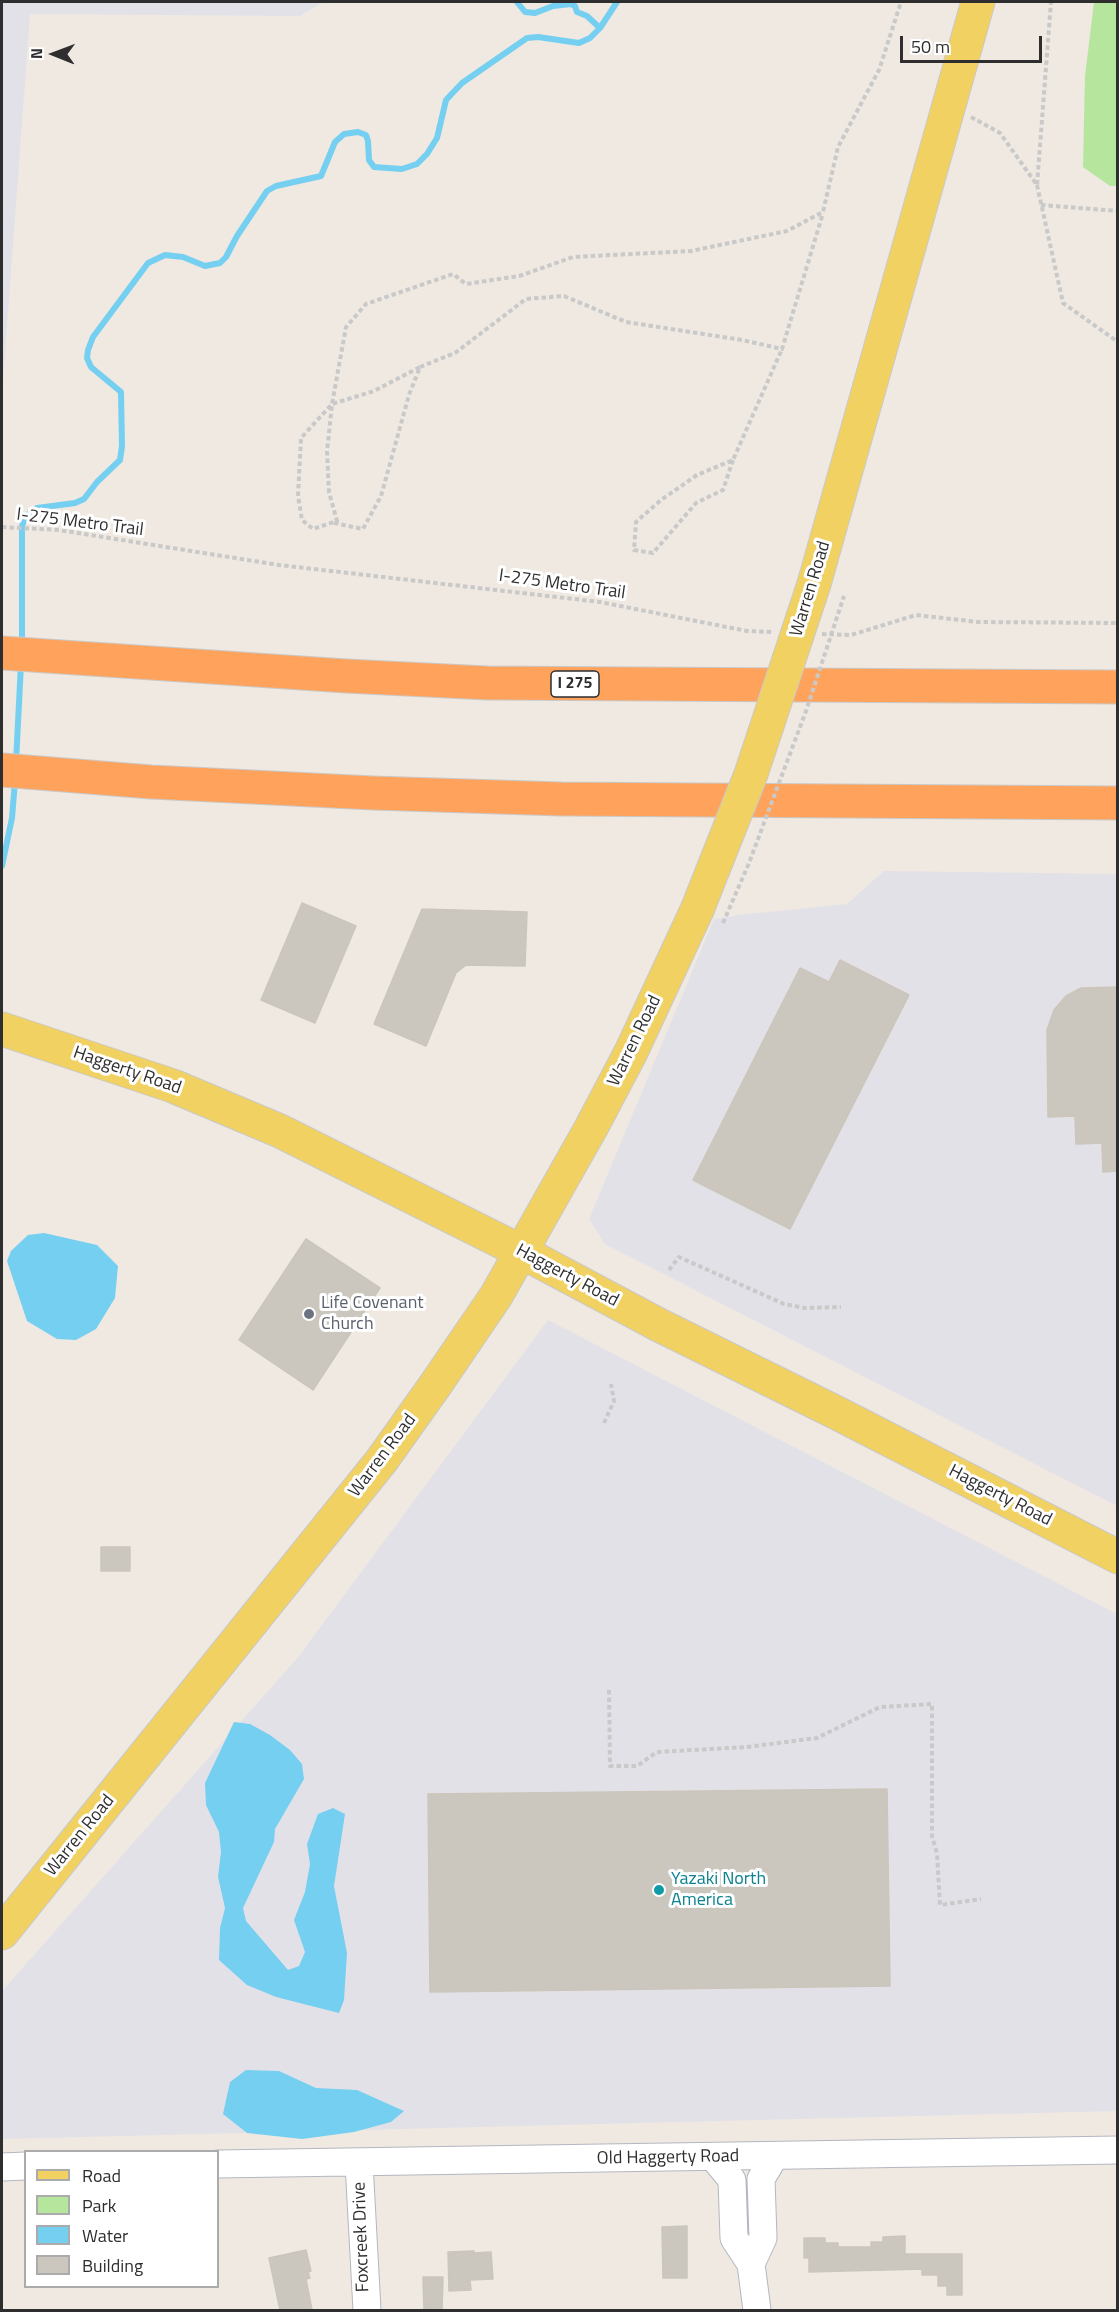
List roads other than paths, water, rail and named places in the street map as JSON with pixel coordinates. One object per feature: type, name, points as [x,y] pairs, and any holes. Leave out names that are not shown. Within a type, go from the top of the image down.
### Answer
[{"type":"highway","name":"I 275","points":[[13,654],[487,683],[1118,687]]},
{"type":"highway","points":[[11,771],[151,782],[373,794],[537,798],[1118,803]]},
{"type":"main road","name":"Warren Road","points":[[2,1933],[395,1443],[496,1296],[710,917],[751,774],[814,584],[978,2]]},
{"type":"main road","name":"Haggerty Road","points":[[2,1029],[121,1068],[227,1108],[341,1160],[659,1325],[1118,1557]]},
{"type":"street","name":"Old Haggerty Road","points":[[219,2164],[1118,2150]]},
{"type":"street","points":[[751,2264],[763,2238],[761,2180],[774,2157]]},
{"type":"street","points":[[714,2158],[732,2180],[734,2238],[751,2264],[757,2310]]},
{"type":"street","name":"Foxcreek Drive","points":[[359,2163],[367,2310]]},
{"type":"street","points":[[2,2167],[24,2166]]},
{"type":"water","points":[[44,1233],[97,1245],[118,1266],[115,1298],[96,1329],[76,1340],[57,1339],[27,1321],[7,1261],[11,1251],[28,1235]]},
{"type":"water","points":[[234,1722],[250,1724],[270,1735],[290,1750],[302,1764],[304,1779],[275,1829],[274,1842],[243,1908],[246,1921],[288,1970],[299,1966],[305,1952],[294,1920],[305,1892],[310,1864],[307,1844],[318,1814],[333,1808],[345,1814],[334,1886],[347,1953],[344,2000],[339,2013],[276,1997],[247,1985],[219,1960],[220,1928],[225,1908],[218,1877],[221,1852],[219,1832],[206,1805],[205,1783]]},
{"type":"water","points":[[246,2070],[279,2071],[316,2088],[357,2090],[404,2111],[391,2122],[354,2132],[302,2139],[247,2133],[223,2114],[230,2082]]},
{"type":"waterway","points":[[517,2],[525,12],[535,13],[553,6],[571,4],[575,6],[577,12],[587,16],[600,28]]},
{"type":"waterway","points":[[22,645],[22,526],[25,517],[37,508],[75,503],[84,499],[97,482],[120,460],[121,392],[91,367],[87,358],[88,350],[93,337],[148,263],[165,255],[183,257],[205,266],[220,263],[267,191],[276,186],[321,176],[335,142],[344,134],[358,132],[366,135],[369,160],[374,167],[402,169],[417,164],[427,154],[437,138],[446,100],[462,83],[527,38],[538,37],[579,43],[590,38],[600,28],[617,2]]},
{"type":"waterway","points":[[16,762],[21,664]]},
{"type":"waterway","points":[[2,866],[12,818],[15,781]]},
{"type":"place","name":"Life Covenant Church","points":[[309,1314]]},
{"type":"place","name":"Yazaki North America","points":[[659,1890]]}]
